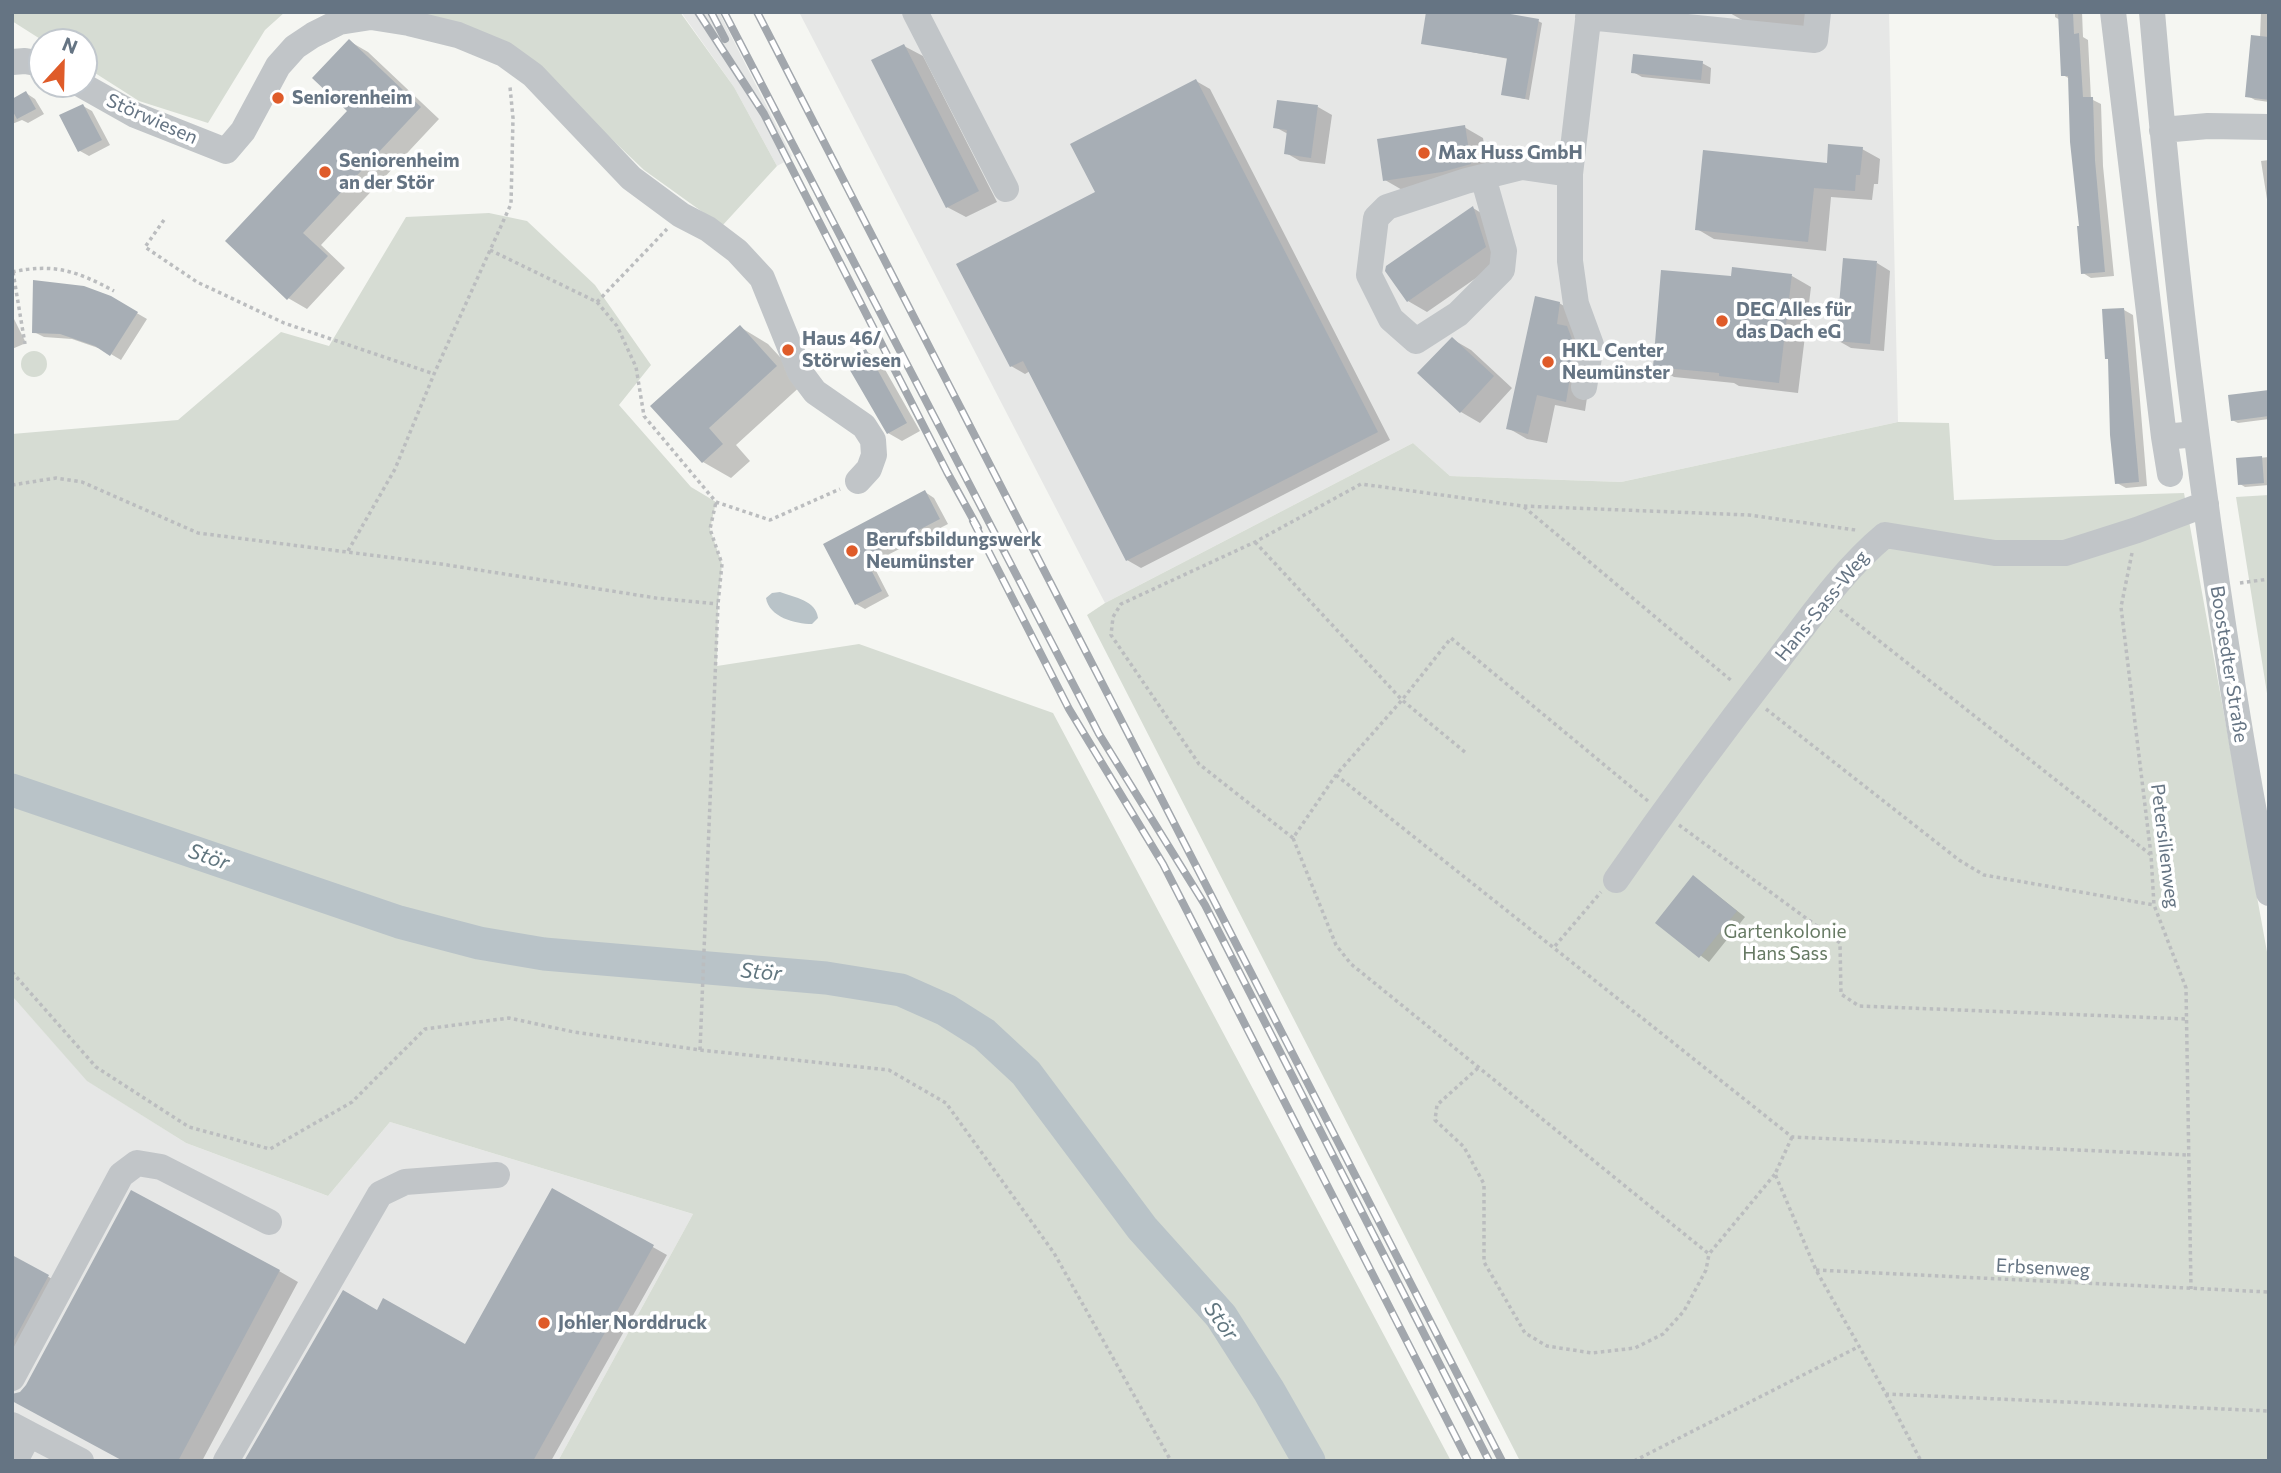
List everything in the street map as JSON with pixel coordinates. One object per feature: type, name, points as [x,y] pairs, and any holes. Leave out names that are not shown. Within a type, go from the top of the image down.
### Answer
[{"type":"street","points":[[915,12],[1006,189]]},
{"type":"street","points":[[1584,387],[1591,345],[1576,304],[1570,261],[1570,174],[1589,15],[1815,40],[1818,12]]},
{"type":"street","points":[[2113,12],[2170,474]]},
{"type":"street","name":"Boostedter Straße","points":[[2152,12],[2162,130],[2196,433],[2245,772],[2269,893]]},
{"type":"street","name":"Störwiesen","points":[[98,94],[135,115],[226,151],[243,131],[278,66],[295,47],[340,22],[371,17],[409,23],[458,35],[504,54]]},
{"type":"street","points":[[504,54],[533,75],[631,178],[681,215],[727,243],[762,278],[800,372],[815,392],[864,426],[873,440],[874,455],[869,470],[858,481]]},
{"type":"street","points":[[2162,130],[2208,125],[2269,127]]},
{"type":"street","points":[[1482,177],[1504,251],[1502,270],[1458,314],[1416,341],[1391,319],[1369,275],[1376,218],[1388,207],[1482,177],[1522,167],[1570,174]]},
{"type":"street","points":[[2164,437],[2196,433]]},
{"type":"street","name":"Hans-Sass-Weg","points":[[1616,880],[1662,814],[1825,598],[1865,551],[1885,535],[1995,553],[2065,553],[2206,504]]},
{"type":"street","points":[[12,1378],[121,1175],[137,1163],[161,1167],[269,1222]]},
{"type":"street","points":[[226,1461],[380,1194],[405,1182],[498,1175]]},
{"type":"street","points":[[15,1461],[20,1429],[81,1461]]},
{"type":"path","points":[[348,551],[395,469],[434,374],[511,204],[513,118],[504,54]]},
{"type":"path","points":[[597,302],[681,215]]},
{"type":"path","points":[[164,220],[145,247],[197,282],[284,323],[434,374]]},
{"type":"path","points":[[490,250],[597,302],[617,326],[636,367],[644,416],[716,502],[770,520],[858,481]]},
{"type":"path","points":[[25,344],[13,272],[37,267],[80,273],[114,290]]},
{"type":"path","points":[[12,485],[56,478],[82,482],[198,533],[348,551],[656,598],[718,604]]},
{"type":"path","points":[[1709,1254],[1351,964],[1336,945],[1293,838],[1199,764],[1111,635],[1113,617],[1121,604],[1255,542],[1361,484],[1522,506],[1749,514],[1885,535]]},
{"type":"path","points":[[700,1050],[718,604],[722,564],[710,530],[716,502]]},
{"type":"path","points":[[1522,506],[1750,696],[1959,860],[1984,875],[2154,905]]},
{"type":"path","name":"Petersilienweg","points":[[2137,530],[2122,607],[2151,855],[2154,905],[2186,988],[2191,1289]]},
{"type":"path","points":[[1255,542],[1402,700],[1466,753]]},
{"type":"path","points":[[2217,583],[2269,579]]},
{"type":"path","points":[[1825,598],[2151,855]]},
{"type":"path","points":[[1293,838],[1336,775],[1402,700],[1451,638],[1662,814],[1840,943],[1842,994],[1859,1006],[2187,1019]]},
{"type":"path","points":[[1336,775],[1555,946],[1792,1137],[2188,1155]]},
{"type":"path","points":[[1555,946],[1601,893],[1616,880]]},
{"type":"path","points":[[12,972],[96,1067],[189,1127],[270,1149],[352,1102],[425,1029],[509,1018],[574,1032],[700,1050],[889,1070],[946,1103],[1054,1253],[1171,1461]]},
{"type":"path","points":[[1478,1068],[1437,1105],[1434,1120],[1464,1147],[1484,1184],[1484,1262],[1525,1333],[1548,1346],[1592,1353],[1635,1348],[1663,1334],[1684,1311],[1706,1270],[1709,1254],[1776,1174],[1792,1137]]},
{"type":"path","points":[[1776,1174],[1816,1270],[1921,1461]]},
{"type":"path","name":"Erbsenweg","points":[[1816,1270],[2269,1292]]},
{"type":"path","points":[[1634,1461],[1860,1346]]},
{"type":"path","points":[[1886,1394],[2269,1411]]},
{"type":"shaded area","points":[[681,12],[719,12],[792,156],[788,160],[777,166],[734,87]]},
{"type":"shaded area","points":[[799,12],[1889,12],[1898,422],[1621,482],[1450,476],[1413,443],[1105,603]]},
{"type":"shaded area","points":[[780,592],[809,603],[818,618],[812,624],[805,624],[777,615],[768,605],[766,598],[772,593]]},
{"type":"shaded area","points":[[12,996],[88,1081],[186,1143],[328,1196],[390,1122],[693,1214],[558,1461],[12,1461]]},
{"type":"green space","points":[[12,12],[285,12],[265,30],[208,123],[139,101],[98,75],[98,28],[28,28],[28,31],[12,21]]},
{"type":"green space","points":[[418,12],[680,12],[734,87],[777,166],[722,226],[644,170],[513,45]]},
{"type":"green space","points":[[489,213],[527,221],[595,285],[651,365],[619,405],[691,487],[716,502],[710,529],[722,564],[717,666],[859,644],[1053,713],[1451,1461],[558,1461],[693,1214],[390,1122],[328,1196],[186,1143],[87,1081],[12,996],[12,434],[178,420],[281,332],[329,346],[406,217]]},
{"type":"green space","points":[[34,351],[43,355],[47,364],[43,373],[34,377],[25,373],[21,364],[25,355]]},
{"type":"green space","name":"Gartenkolonie Hans Sass","points":[[1898,422],[1949,423],[1954,500],[2184,493],[2269,963],[2269,1461],[1520,1461],[1087,615],[1105,603],[1413,443],[1450,476],[1621,482]]},
{"type":"green space","points":[[2269,495],[2269,706],[2236,497]]},
{"type":"building","points":[[1426,12],[1499,12],[1539,19],[1525,99],[1501,95],[1507,58],[1421,44]]},
{"type":"building","points":[[2058,12],[2073,12],[2074,34],[2079,33],[2083,97],[2093,97],[2095,160],[2105,272],[2081,274],[2070,142],[2068,76],[2061,76]]},
{"type":"building","points":[[2251,35],[2269,37],[2269,100],[2245,97]]},
{"type":"building","name":"Seniorenheim an der Stör","points":[[349,39],[421,107],[303,233],[328,256],[287,300],[225,241],[347,111],[312,78]]},
{"type":"building","points":[[904,44],[979,191],[946,208],[871,60]]},
{"type":"building","points":[[1633,54],[1703,61],[1701,80],[1631,73]]},
{"type":"building","points":[[1196,79],[1378,432],[1126,561],[1023,361],[1010,367],[956,264],[1095,192],[1070,144]]},
{"type":"building","points":[[26,91],[36,109],[17,119],[12,110],[12,99]]},
{"type":"building","points":[[1277,100],[1318,105],[1311,158],[1284,154],[1287,130],[1273,128]]},
{"type":"building","points":[[83,104],[102,140],[78,152],[59,115]]},
{"type":"building","name":"Max Huss GmbH","points":[[1465,125],[1471,164],[1442,172],[1383,181],[1377,139]]},
{"type":"building","points":[[1828,144],[1863,147],[1860,175],[1856,175],[1855,191],[1814,188],[1808,242],[1695,230],[1703,150],[1827,163]]},
{"type":"building","points":[[1473,206],[1486,247],[1407,302],[1385,271],[1386,266]]},
{"type":"building","points":[[1843,258],[1877,261],[1870,344],[1836,341]]},
{"type":"building","name":"DEG Alles für das Dach eG","points":[[1732,267],[1792,274],[1779,383],[1719,376],[1719,373],[1653,367],[1661,270],[1731,276]]},
{"type":"building","points":[[33,280],[84,286],[111,296],[138,312],[110,356],[95,346],[60,334],[32,333]]},
{"type":"building","name":"HKL Center Neumünster","points":[[1535,296],[1560,302],[1557,324],[1567,326],[1575,347],[1566,402],[1537,395],[1528,434],[1506,429]]},
{"type":"building","points":[[2124,308],[2139,482],[2115,484],[2110,435],[2108,359],[2105,359],[2102,309]]},
{"type":"building","points":[[740,325],[777,366],[709,428],[723,444],[702,463],[650,406]]},
{"type":"building","points":[[1452,337],[1494,376],[1460,413],[1417,373]]},
{"type":"building","points":[[866,349],[907,423],[887,434],[844,360]]},
{"type":"building","points":[[2269,390],[2269,416],[2231,421],[2228,395]]},
{"type":"building","points":[[2262,456],[2264,483],[2238,485],[2236,458]]},
{"type":"building","name":"Berufsbildungswerk Neumünster","points":[[925,490],[940,519],[865,558],[882,591],[855,605],[823,544]]},
{"type":"building","points":[[1693,875],[1737,911],[1699,958],[1655,923]]},
{"type":"building","name":"Johler Norddruck","points":[[552,1188],[654,1245],[533,1461],[244,1461],[343,1290],[377,1310],[383,1298],[465,1344]]},
{"type":"building","points":[[131,1190],[280,1270],[178,1461],[123,1461],[12,1401],[12,1394],[20,1392],[26,1385]]},
{"type":"building","points":[[12,1255],[49,1275],[12,1344]]},
{"type":"waterway","name":"Stör","points":[[12,790],[399,922],[479,943],[544,954],[826,978],[901,990],[946,1010],[984,1034],[1026,1073],[1142,1228],[1221,1316],[1269,1391],[1309,1461]]},
{"type":"railway","points":[[698,12],[764,114],[978,528]]},
{"type":"railway","points":[[711,12],[725,39]]},
{"type":"railway","points":[[724,12],[1099,734],[1205,905],[1489,1461]]},
{"type":"railway","points":[[757,12],[1502,1461]]},
{"type":"railway","points":[[973,521],[1069,709],[1163,864],[1468,1461]]},
{"type":"place","name":"Seniorenheim","points":[[278,98]]},
{"type":"place","name":"Max Huss GmbH","points":[[1424,153]]},
{"type":"place","name":"Seniorenheim an der Stör","points":[[325,172]]},
{"type":"place","name":"DEG Alles für das Dach eG","points":[[1722,321]]},
{"type":"place","name":"Haus 46/ Störwiesen","points":[[788,350]]},
{"type":"place","name":"HKL Center Neumünster","points":[[1548,362]]},
{"type":"place","name":"Berufsbildungswerk Neumünster","points":[[852,551]]},
{"type":"place","name":"Johler Norddruck","points":[[544,1323]]}]
